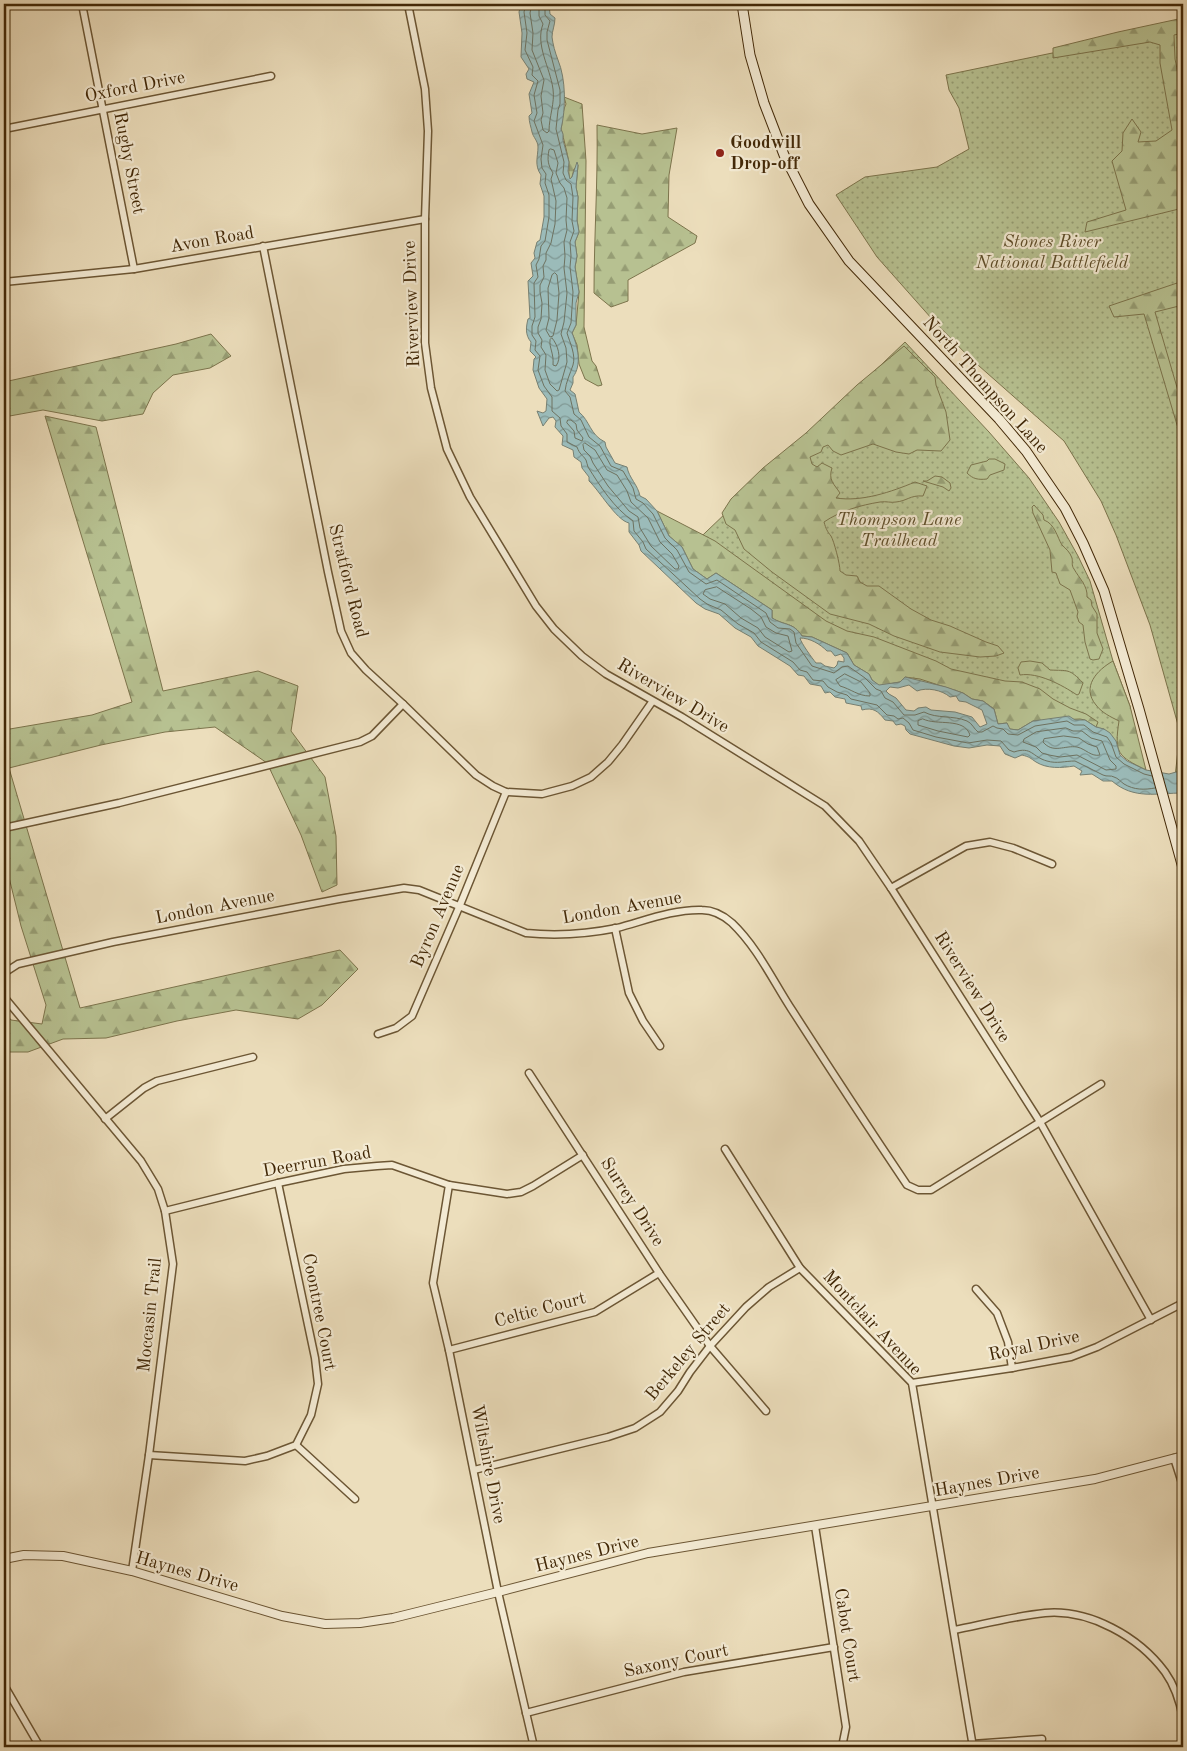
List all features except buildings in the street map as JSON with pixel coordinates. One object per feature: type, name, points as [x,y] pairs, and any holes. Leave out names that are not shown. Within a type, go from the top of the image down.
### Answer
[{"type":"main road","name":"North Thompson Lane","points":[[742,4],[750,55],[764,103],[784,155],[809,204],[849,261],[994,415],[1026,452],[1065,508],[1104,591],[1183,868]]},
{"type":"street","name":"Rugby Street","points":[[82,4],[134,269]]},
{"type":"street","name":"Riverview Drive","points":[[408,4],[415,48],[425,89],[428,132],[425,219],[425,343],[431,388],[447,449],[470,497],[536,606],[554,629],[582,656],[606,674],[825,806],[859,841],[1040,1122],[1151,1320]]},
{"type":"street","name":"Oxford Drive","points":[[4,129],[271,76]]},
{"type":"street","name":"Avon Road","points":[[4,282],[134,269],[425,219]]},
{"type":"street","name":"Stratford Road","points":[[263,246],[328,572],[341,631],[351,653],[366,670],[404,704],[476,776],[506,792],[542,794],[572,786],[591,777],[622,746],[652,702]]},
{"type":"street","points":[[4,828],[119,803],[360,742],[372,736],[404,704]]},
{"type":"street","name":"Byron Avenue","points":[[378,1034],[396,1028],[412,1016],[460,906],[506,792]]},
{"type":"street","points":[[891,888],[966,846],[990,842],[1013,848],[1052,864]]},
{"type":"street","name":"London Avenue","points":[[4,973],[18,964],[113,942],[404,888],[419,890],[526,933],[545,935],[571,934],[615,928],[680,912],[702,910],[717,912],[732,923],[751,944],[791,1009],[907,1185],[918,1190],[930,1190],[1101,1084]]},
{"type":"street","points":[[615,928],[629,993],[643,1021],[660,1046]]},
{"type":"street","name":"Moccasin Trail","points":[[4,997],[142,1161],[158,1188],[165,1211],[173,1264],[132,1571]]},
{"type":"street","points":[[106,1119],[144,1088],[157,1081],[253,1057]]},
{"type":"street","name":"Surrey Drive","points":[[529,1074],[659,1273],[710,1346],[766,1411]]},
{"type":"street","name":"Montclair Avenue","points":[[725,1149],[800,1268],[912,1383],[972,1746]]},
{"type":"street","name":"Deerrun Road","points":[[165,1211],[344,1169],[392,1165],[449,1185],[507,1194],[521,1192],[533,1186],[583,1155]]},
{"type":"street","name":"Coontree Court","points":[[278,1183],[315,1358],[318,1384],[311,1416],[296,1445]]},
{"type":"street","name":"Wiltshire Drive","points":[[449,1185],[434,1283],[450,1350],[498,1592],[534,1747]]},
{"type":"street","name":"Berkeley Street","points":[[474,1470],[608,1437],[635,1428],[660,1412],[678,1391],[710,1346],[746,1307],[769,1287],[800,1268]]},
{"type":"street","name":"Celtic Court","points":[[450,1350],[595,1312],[659,1273]]},
{"type":"street","points":[[976,1289],[997,1313],[1008,1342],[1012,1368]]},
{"type":"street","name":"Royal Drive","points":[[912,1383],[1071,1357],[1097,1347],[1183,1303]]},
{"type":"street","points":[[149,1455],[245,1461],[267,1456],[296,1445],[355,1499]]},
{"type":"street","name":"Haynes Drive","points":[[4,1559],[24,1555],[63,1556],[132,1571],[282,1616],[325,1624],[360,1623],[393,1618],[648,1553],[1095,1479],[1183,1456]]},
{"type":"street","points":[[1174,1458],[1183,1486]]},
{"type":"street","name":"Cabot Court","points":[[815,1526],[846,1728],[842,1747]]},
{"type":"street","points":[[954,1630],[1046,1613],[1076,1615],[1100,1622],[1148,1653],[1166,1673],[1179,1699],[1183,1718]]},
{"type":"street","name":"Saxony Court","points":[[526,1713],[684,1672],[834,1647]]},
{"type":"street","points":[[4,1685],[40,1747]]},
{"type":"street","points":[[972,1746],[1042,1739]]},
{"type":"green space","points":[[1183,18],[1183,33],[1174,35],[1175,59],[1183,98],[1183,208],[1085,232],[1087,222],[1126,210],[1112,161],[1122,151],[1123,133],[1132,119],[1141,132],[1138,142],[1156,141],[1172,130],[1160,63],[1160,45],[1150,42],[1053,58],[1053,48]]},
{"type":"green space","name":"Stones River National Battlefield","points":[[1183,26],[1183,806],[1175,777],[1180,732],[1150,625],[1101,501],[1064,441],[970,358],[932,319],[877,257],[836,195],[865,177],[937,167],[969,149],[959,108],[949,90],[946,75]]},
{"type":"green space","points":[[564,97],[582,104],[586,161],[584,327],[592,361],[596,366],[602,385],[598,386],[585,379],[579,364],[577,345],[572,333],[576,325],[579,292],[575,267],[577,256],[575,242],[579,232],[576,187],[578,165],[570,179],[569,161],[561,129],[566,104]]},
{"type":"green space","points":[[597,125],[642,134],[677,128],[669,175],[668,217],[697,236],[695,243],[628,280],[628,301],[611,307],[594,293]]},
{"type":"green space","points":[[1183,281],[1183,305],[1155,312],[1183,408],[1183,445],[1144,314],[1114,317],[1109,306]]},
{"type":"green space","points":[[211,334],[231,356],[210,368],[173,375],[153,393],[143,414],[102,421],[43,410],[4,417],[4,382],[176,344]]},
{"type":"green space","name":"Thompson Lane Trailhead","points":[[905,342],[1029,478],[1059,522],[1078,556],[1090,581],[1113,661],[1130,706],[1139,766],[1104,729],[994,709],[851,659],[716,573],[693,569],[684,553]]},
{"type":"green space","points":[[904,346],[935,377],[946,412],[950,440],[941,451],[917,450],[909,454],[896,452],[873,444],[841,455],[833,451],[828,445],[823,447],[821,452],[810,457],[812,464],[817,467],[822,463],[832,468],[831,479],[840,493],[836,498],[856,499],[886,493],[915,482],[927,486],[923,496],[858,507],[824,522],[834,543],[840,571],[846,575],[857,576],[860,582],[867,586],[879,586],[911,609],[931,620],[998,646],[1004,653],[996,656],[980,657],[940,652],[894,636],[869,624],[830,614],[744,549],[735,530],[726,524],[722,513],[731,499],[763,468],[806,433],[857,385]]},
{"type":"green space","points":[[45,416],[96,427],[163,691],[258,671],[298,686],[291,731],[325,777],[336,836],[337,885],[322,892],[301,835],[267,763],[215,727],[165,732],[101,745],[9,768],[80,1008],[340,950],[358,969],[322,1005],[298,1019],[236,1010],[177,1021],[106,1038],[63,1039],[28,1052],[4,1052],[4,1011],[11,1020],[42,1024],[46,1005],[21,926],[4,857],[4,730],[92,715],[132,702]]},
{"type":"green space","points":[[995,459],[1005,464],[1004,470],[990,475],[987,479],[974,478],[967,473],[971,465]]},
{"type":"green space","points":[[935,476],[942,477],[950,483],[951,488],[949,491],[943,487],[923,481],[927,481]]},
{"type":"green space","points":[[1034,505],[1043,515],[1044,520],[1051,524],[1062,545],[1070,554],[1073,568],[1085,586],[1087,597],[1091,600],[1097,614],[1097,633],[1103,649],[1099,659],[1090,659],[1083,625],[1079,622],[1078,612],[1070,590],[1060,584],[1056,573],[1052,572],[1050,550],[1033,513],[1032,507]]},
{"type":"green space","points":[[657,511],[715,541],[826,621],[847,631],[874,637],[936,661],[951,669],[1005,681],[1022,682],[1040,689],[1053,699],[1086,714],[1098,722],[1096,727],[1080,719],[1033,721],[1018,730],[1009,729],[1007,723],[998,724],[994,709],[983,701],[972,699],[963,693],[920,679],[905,677],[900,682],[879,686],[872,680],[869,674],[854,665],[847,653],[812,637],[802,636],[792,626],[772,618],[772,610],[716,573],[707,579],[693,569],[682,547],[669,536]]},
{"type":"green space","points":[[1113,661],[1130,706],[1146,770],[1129,761],[1120,753],[1117,741],[1119,721],[1096,705],[1090,692],[1093,680],[1097,674]]},
{"type":"green space","points":[[1021,662],[1042,663],[1050,670],[1068,671],[1074,675],[1083,683],[1079,694],[1077,695],[1057,683],[1042,677],[1020,675],[1018,668]]},
{"type":"water","points":[[521,4],[549,4],[550,14],[555,18],[552,37],[563,76],[564,112],[561,129],[569,162],[568,171],[570,179],[577,162],[578,165],[576,187],[579,232],[575,242],[577,256],[575,267],[579,292],[576,303],[576,325],[572,333],[576,344],[578,361],[570,390],[575,394],[579,412],[596,436],[605,442],[615,463],[627,467],[640,496],[646,499],[657,511],[669,536],[682,547],[693,569],[707,579],[716,573],[772,610],[772,618],[792,626],[802,636],[812,637],[847,653],[854,665],[869,674],[872,680],[879,685],[900,682],[905,677],[946,687],[963,693],[972,699],[983,701],[994,709],[998,724],[1007,723],[1010,729],[1018,730],[1033,721],[1069,716],[1075,720],[1085,720],[1110,733],[1116,741],[1120,755],[1127,761],[1146,770],[1169,774],[1183,770],[1183,793],[1137,793],[1120,787],[1112,781],[1103,781],[1092,774],[1080,775],[1082,771],[1074,766],[1050,767],[1022,755],[1015,758],[1005,754],[1000,746],[987,745],[969,748],[954,746],[910,734],[905,726],[901,724],[896,725],[893,721],[885,720],[875,710],[862,710],[861,706],[846,703],[845,699],[835,697],[830,692],[825,693],[821,686],[810,684],[804,676],[798,675],[790,666],[758,646],[751,637],[735,628],[719,614],[705,609],[696,603],[641,551],[639,545],[629,532],[629,523],[613,511],[589,481],[589,477],[582,468],[581,462],[574,457],[573,450],[562,445],[563,436],[555,427],[556,421],[553,417],[549,418],[543,426],[537,411],[543,413],[546,411],[547,399],[539,388],[533,370],[536,357],[530,351],[531,342],[526,328],[530,318],[528,281],[533,276],[531,263],[535,258],[534,253],[537,242],[540,240],[544,217],[544,196],[540,184],[541,175],[537,164],[538,145],[529,118],[532,113],[529,94],[534,82],[527,79],[526,74],[529,69],[521,57],[522,33],[519,12]],"holes":[[[800,638],[815,642],[827,651],[831,651],[835,656],[841,654],[844,662],[838,661],[834,668],[816,663]],[[909,685],[917,691],[930,689],[950,697],[956,696],[959,701],[966,702],[982,710],[987,724],[980,727],[972,717],[955,712],[931,710],[926,707],[918,708],[914,711],[906,710],[896,698],[886,691],[890,687],[898,688]]]},
{"type":"place","name":"Goodwill Drop-off","points":[[720,153]]}]
